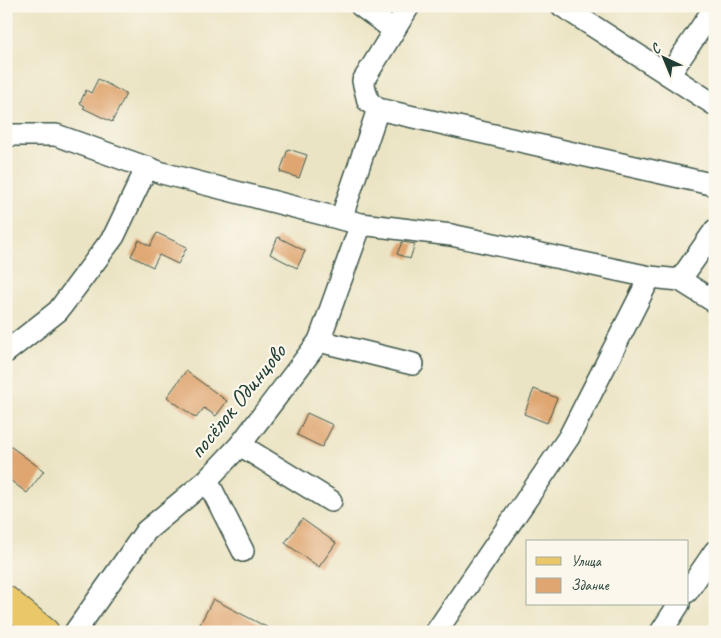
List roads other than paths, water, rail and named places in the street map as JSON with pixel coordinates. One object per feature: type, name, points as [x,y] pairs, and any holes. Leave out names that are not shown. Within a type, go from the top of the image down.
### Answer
[{"type":"main road","points":[[6,600],[45,632]]},
{"type":"lane","points":[[361,6],[394,30]]},
{"type":"lane","points":[[409,6],[363,81],[368,101],[378,109],[715,185]]},
{"type":"lane","points":[[562,6],[715,105]]},
{"type":"lane","points":[[668,75],[715,6]]},
{"type":"lane","name":"посёлок Одинцово","points":[[75,632],[146,531],[207,480],[240,445],[319,341],[351,222],[378,109]]},
{"type":"lane","points":[[6,135],[56,135],[162,173],[351,222],[451,235],[650,277],[680,280],[715,302]]},
{"type":"lane","points":[[6,352],[58,311],[114,236],[148,167]]},
{"type":"lane","points":[[680,280],[715,230]]},
{"type":"lane","points":[[436,632],[569,437],[650,277]]},
{"type":"lane","points":[[319,341],[413,364]]},
{"type":"lane","points":[[240,445],[332,501]]},
{"type":"lane","points":[[207,480],[243,551]]},
{"type":"lane","points":[[688,591],[715,551]]},
{"type":"lane","points":[[661,632],[679,606]]}]
